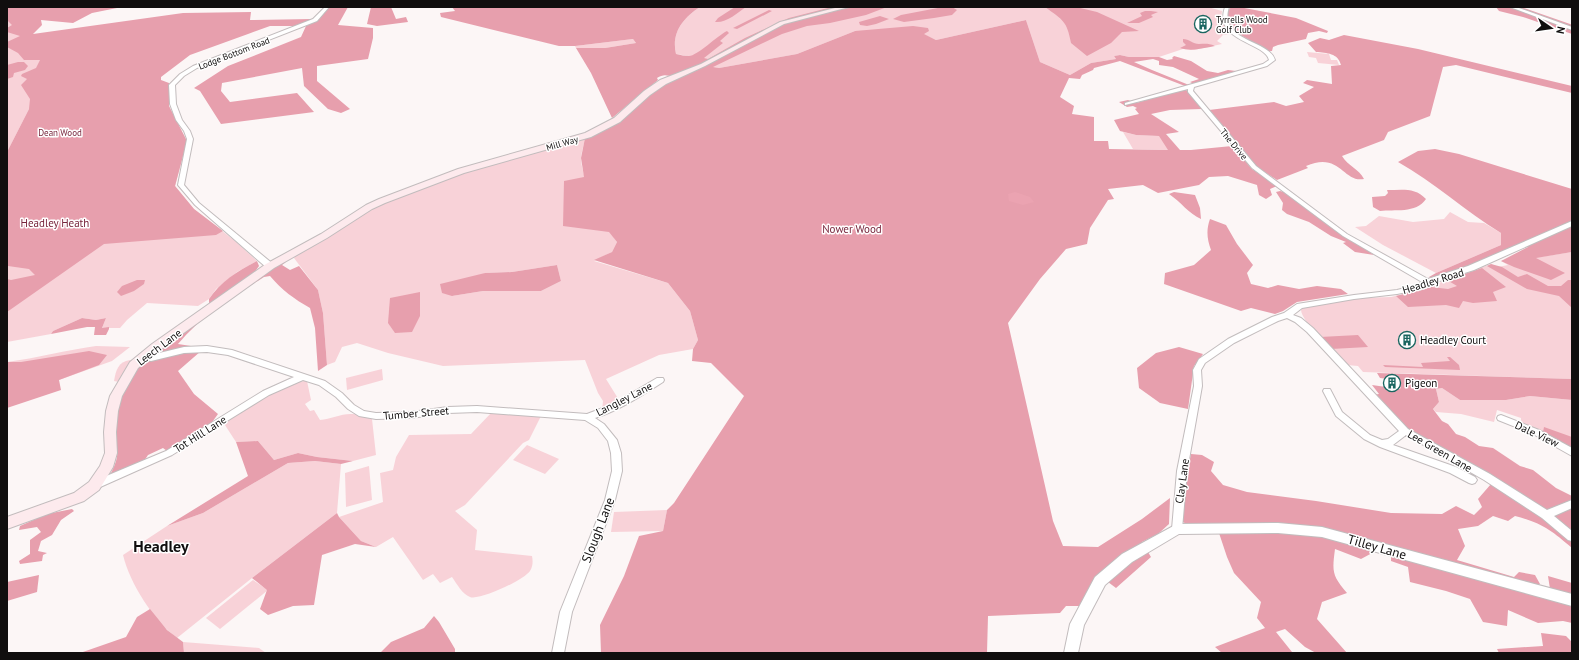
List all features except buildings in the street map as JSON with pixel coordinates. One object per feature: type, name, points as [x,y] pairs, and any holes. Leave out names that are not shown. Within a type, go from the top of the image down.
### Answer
[{"type":"main road","name":"Mill Way","points":[[270,266],[324,236],[369,207],[382,201],[461,171],[588,135],[617,120],[663,82],[703,65],[782,23],[846,7]]},
{"type":"main road","name":"Leech Lane","points":[[7,523],[79,497],[94,486],[106,467],[112,453],[110,432],[112,411],[116,396],[134,365],[270,266]]},
{"type":"street","name":"Lodge Bottom Road","points":[[270,266],[197,204],[181,185],[190,139],[187,131],[179,120],[173,104],[172,85],[182,75],[195,67],[315,20],[327,7]]},
{"type":"street","points":[[1127,104],[1264,65],[1272,60],[1271,56],[1266,52],[1227,27],[1223,17],[1227,7]]},
{"type":"street","points":[[1512,7],[1572,29]]},
{"type":"street","name":"The Drive","points":[[1192,86],[1190,91],[1254,167],[1345,235],[1427,282]]},
{"type":"street","name":"Headley Road","points":[[1287,315],[1300,306],[1397,292],[1419,287],[1427,282],[1471,268],[1572,223]]},
{"type":"street","name":"Lee Green Lane","points":[[1287,315],[1298,320],[1310,330],[1405,431],[1487,477],[1546,516],[1572,537]]},
{"type":"street","name":"Clay Lane","points":[[1177,529],[1182,471],[1197,392],[1197,370],[1202,361],[1231,341],[1275,319],[1287,315]]},
{"type":"street","name":"Tumber Street","points":[[143,357],[151,358],[184,350],[207,349],[235,354],[322,383],[339,395],[351,407],[362,414],[376,416],[411,416],[448,410],[477,409],[587,417]]},
{"type":"street","name":"Tot Hill Lane","points":[[94,486],[169,453],[266,393],[303,376]]},
{"type":"street","name":"Langley Lane","points":[[598,419],[660,380]]},
{"type":"street","points":[[1327,391],[1339,414],[1367,437],[1381,444],[1453,470],[1472,480]]},
{"type":"street","name":"Slough Lane","points":[[558,653],[566,612],[610,500],[617,471],[616,452],[612,440],[598,419],[587,417]]},
{"type":"street","name":"Dale View","points":[[1501,418],[1536,432],[1572,452]]},
{"type":"street","points":[[1381,444],[1391,442],[1405,431]]},
{"type":"street","points":[[1546,516],[1572,504]]},
{"type":"street","name":"Tilley Lane","points":[[1177,529],[1278,528],[1322,532],[1572,600]]},
{"type":"street","points":[[1071,653],[1077,624],[1100,580],[1127,558],[1177,529]]},
{"type":"green space","points":[[7,7],[40,19],[23,37],[139,31],[29,109],[7,152]]},
{"type":"green space","points":[[7,7],[122,7],[92,13],[73,23],[41,20],[42,25],[33,34],[183,13],[251,12],[250,20],[312,19],[298,26],[270,26],[190,55],[161,77],[161,80],[169,83],[169,106],[187,141],[175,186],[194,209],[223,231],[216,235],[104,244],[7,312],[7,279],[11,280],[35,275],[29,269],[8,266],[7,264],[7,152],[29,109],[30,99],[21,85],[27,79],[21,76],[22,74],[36,68],[40,60],[24,60],[18,53],[7,47],[7,42],[20,36],[7,32],[7,28],[12,25],[7,20]]},
{"type":"green space","points":[[329,7],[348,7],[338,25],[373,28],[373,38],[368,59],[317,66],[317,81],[350,109],[341,113],[328,109],[304,86],[302,68],[222,83],[221,91],[230,102],[297,93],[314,112],[221,124],[200,91],[194,88],[228,66],[301,37],[306,26],[315,21]]},
{"type":"green space","points":[[371,7],[391,7],[396,19],[406,17],[408,22],[377,26],[367,24]]},
{"type":"green space","name":"Nower Wood","points":[[452,7],[700,7],[688,16],[680,27],[675,39],[676,54],[687,56],[693,55],[727,31],[729,33],[720,41],[723,43],[704,58],[708,59],[745,38],[789,18],[832,7],[887,7],[866,15],[830,23],[807,26],[782,34],[713,67],[719,68],[797,54],[855,31],[913,26],[928,28],[929,31],[924,34],[936,40],[1026,20],[1040,62],[1070,75],[1091,63],[1116,59],[1114,56],[1120,55],[1129,57],[1159,57],[1167,60],[1173,59],[1172,58],[1174,56],[1191,61],[1207,71],[1218,73],[1228,70],[1236,71],[1194,84],[1190,82],[1199,79],[1173,67],[1159,65],[1159,61],[1153,59],[1134,62],[1189,85],[1185,86],[1120,61],[1094,68],[1093,70],[1082,75],[1080,79],[1069,78],[1060,97],[1074,106],[1072,114],[1094,117],[1094,141],[1108,141],[1109,149],[1168,150],[1159,136],[1136,135],[1120,131],[1114,120],[1139,114],[1135,109],[1137,108],[1133,106],[1127,107],[1119,102],[1128,100],[1136,103],[1184,89],[1188,91],[1202,109],[1170,110],[1151,114],[1179,132],[1166,134],[1180,150],[1232,146],[1252,169],[1277,186],[1270,189],[1272,195],[1266,199],[1259,195],[1257,185],[1228,176],[1209,177],[1199,185],[1158,193],[1143,185],[1108,189],[1114,199],[1108,200],[1090,228],[1087,244],[1066,249],[1040,279],[1008,323],[1053,521],[1063,546],[1098,547],[1142,519],[1170,498],[1169,524],[1158,534],[1142,542],[1151,557],[1116,588],[1100,576],[1080,606],[1066,606],[1060,613],[988,616],[987,653],[601,653],[600,625],[624,576],[639,536],[663,531],[667,510],[674,503],[744,396],[711,363],[692,361],[693,349],[698,340],[690,311],[668,283],[594,260],[612,252],[617,242],[609,232],[563,226],[564,181],[584,177],[581,158],[585,138],[673,77],[665,75],[657,78],[658,80],[612,118],[591,73],[576,48],[605,48],[636,43],[633,39],[575,46],[559,46],[441,17],[440,13],[455,11]]},
{"type":"green space","points":[[700,7],[1208,7],[1222,11],[1224,24],[1234,34],[1223,35],[1217,41],[1222,44],[1194,50],[1183,49],[1159,57],[1114,56],[1116,59],[1091,63],[1070,75],[1040,62],[1026,20],[936,40],[923,34],[855,31],[797,54],[719,68],[712,67],[707,59],[676,54],[675,39],[680,27],[688,16]]},
{"type":"green space","points":[[735,7],[746,7],[724,21],[715,22],[718,18]]},
{"type":"green space","points":[[943,7],[952,7],[957,10],[952,15],[934,18],[904,22],[893,19],[901,15]]},
{"type":"green space","points":[[1045,7],[1076,7],[1097,12],[1139,31],[1122,32],[1111,43],[1087,56],[1071,43],[1066,25]]},
{"type":"green space","points":[[1231,7],[1239,7],[1296,18],[1328,31],[1327,33],[1319,31],[1308,33],[1306,39],[1278,45],[1273,47],[1272,51],[1268,51],[1239,34],[1228,24],[1226,14]]},
{"type":"green space","points":[[1496,7],[1521,7],[1570,24],[1572,25],[1572,34],[1523,17],[1499,11]]},
{"type":"green space","points":[[769,10],[772,11],[737,29],[733,28]]},
{"type":"green space","points":[[1145,11],[1158,12],[1151,15],[1153,17],[1139,23],[1127,23],[1142,16],[1140,13]]},
{"type":"green space","points":[[880,16],[889,19],[867,26],[860,25],[859,22]]},
{"type":"green space","points":[[1344,35],[1418,49],[1572,86],[1572,93],[1456,65],[1443,67],[1430,116],[1388,132],[1384,140],[1342,156],[1364,179],[1351,177],[1340,168],[1326,162],[1317,162],[1306,166],[1308,168],[1277,180],[1255,166],[1209,110],[1274,102],[1286,106],[1304,102],[1299,96],[1314,87],[1303,83],[1307,80],[1332,84],[1331,66],[1341,65],[1340,61],[1332,54],[1316,52],[1308,43],[1320,38],[1329,40]]},
{"type":"green space","points":[[633,39],[636,43],[605,48],[576,48],[575,46]]},
{"type":"green space","points":[[1183,39],[1197,44],[1208,44],[1215,46],[1189,50],[1184,49],[1180,48],[1186,45],[1183,42]]},
{"type":"green space","points":[[1307,52],[1329,54],[1331,60],[1337,60],[1339,65],[1318,63],[1316,58],[1309,57]]},
{"type":"green space","points":[[24,62],[28,66],[25,70],[14,73],[13,77],[7,79],[7,65]]},
{"type":"green space","points":[[1123,132],[1136,135],[1160,136],[1169,150],[1133,149]]},
{"type":"green space","points":[[585,138],[581,160],[586,180],[600,214],[617,242],[612,252],[594,261],[668,283],[690,311],[698,340],[693,349],[659,355],[606,379],[619,400],[602,411],[603,401],[598,393],[585,360],[443,366],[388,353],[357,343],[342,347],[335,362],[327,365],[323,313],[318,290],[294,258],[296,255],[370,208],[437,182],[496,163]],"holes":[[[557,265],[561,281],[541,291],[483,291],[452,296],[485,273],[512,272]]]},
{"type":"green space","name":"Headley Heath","points":[[187,141],[175,186],[194,209],[235,241],[257,261],[237,272],[216,289],[209,299],[198,306],[147,303],[120,328],[102,328],[106,318],[96,320],[82,318],[53,331],[51,334],[7,342],[7,183]]},
{"type":"green space","points":[[1435,149],[1459,154],[1572,189],[1572,252],[1536,258],[1565,273],[1551,280],[1501,261],[1528,247],[1521,243],[1467,268],[1430,278],[1429,277],[1436,273],[1501,245],[1501,233],[1424,178],[1398,162],[1418,151]]},
{"type":"green space","points":[[1387,190],[1413,191],[1422,195],[1426,199],[1422,204],[1411,209],[1380,211],[1373,207],[1372,197],[1385,196],[1388,193]]},
{"type":"green space","points":[[1280,191],[1288,193],[1321,220],[1374,255],[1355,252],[1343,243],[1346,242],[1331,236],[1309,222],[1287,214],[1282,210],[1283,203],[1276,192]]},
{"type":"green space","points":[[1174,192],[1195,195],[1200,208],[1201,219],[1169,194]]},
{"type":"green space","points":[[1450,212],[1468,222],[1484,223],[1501,233],[1501,245],[1436,273],[1383,245],[1355,227],[1366,226],[1379,216],[1413,222],[1444,219]]},
{"type":"green space","points":[[1210,219],[1226,225],[1237,244],[1253,265],[1247,273],[1251,284],[1268,288],[1278,285],[1299,289],[1317,286],[1341,289],[1348,294],[1297,302],[1275,314],[1251,308],[1241,311],[1164,284],[1165,273],[1194,265],[1211,250],[1208,234]]},
{"type":"green space","name":"Headley Court","points":[[1572,252],[1572,379],[1363,372],[1358,366],[1347,365],[1328,347],[1307,323],[1301,310],[1304,307],[1358,298],[1391,297],[1417,291],[1491,264],[1498,267],[1508,265],[1501,261]]},
{"type":"green space","points":[[257,261],[259,266],[254,273],[209,306],[209,299],[224,282]]},
{"type":"green space","points":[[286,262],[282,265],[290,270],[299,266],[318,290],[323,313],[327,365],[318,371],[315,328],[310,308],[288,294],[270,276],[264,277],[207,316],[178,344],[191,346],[190,351],[201,351],[178,371],[194,394],[218,414],[210,425],[167,451],[163,448],[148,455],[144,461],[110,475],[117,457],[116,425],[119,402],[126,384],[136,369],[143,363],[151,360],[153,353],[273,266]]},
{"type":"green space","points":[[1491,264],[1502,267],[1518,277],[1527,274],[1548,286],[1561,286],[1568,280],[1572,280],[1572,308],[1559,296],[1527,289],[1487,266]]},
{"type":"green space","points":[[557,265],[561,281],[541,291],[483,291],[452,296],[442,293],[440,284],[485,273],[512,272]]},
{"type":"green space","points":[[1482,268],[1506,287],[1493,292],[1497,301],[1473,303],[1463,301],[1459,308],[1446,305],[1408,307],[1396,296],[1431,287],[1448,289],[1457,286],[1447,280]]},
{"type":"green space","points":[[137,280],[145,280],[144,284],[134,291],[121,296],[117,292],[122,286]]},
{"type":"green space","points":[[420,292],[420,316],[412,332],[395,333],[388,323],[390,298]]},
{"type":"green space","points":[[82,318],[96,320],[106,318],[102,328],[109,327],[106,335],[94,335],[95,327],[87,327],[51,334],[53,331]]},
{"type":"green space","points":[[1358,335],[1368,347],[1331,349],[1320,337]]},
{"type":"green space","points":[[96,346],[130,347],[112,361],[59,380],[7,403],[7,362]]},
{"type":"green space","points":[[1179,347],[1203,354],[1194,366],[1188,409],[1160,403],[1139,388],[1137,368],[1156,353]]},
{"type":"green space","points":[[89,351],[107,355],[99,365],[59,380],[61,390],[7,408],[7,362],[21,362]]},
{"type":"green space","points":[[1447,357],[1450,357],[1459,365],[1460,370],[1385,367],[1383,365],[1423,367],[1421,363],[1450,361]]},
{"type":"green space","points":[[130,360],[133,362],[119,382],[114,381],[118,367]]},
{"type":"green space","points":[[382,369],[383,380],[347,390],[346,378]]},
{"type":"green space","points":[[1377,373],[1572,379],[1572,400],[1530,396],[1506,400],[1460,400],[1442,388],[1436,389],[1439,402],[1433,409],[1442,421],[1448,424],[1456,434],[1465,437],[1479,446],[1493,448],[1520,466],[1533,470],[1556,488],[1572,496],[1572,548],[1558,536],[1539,524],[1515,516],[1508,521],[1493,516],[1478,526],[1458,529],[1465,546],[1457,560],[1514,577],[1519,572],[1535,575],[1540,584],[1533,586],[1321,529],[1190,526],[1183,522],[1184,487],[1191,454],[1202,455],[1214,462],[1211,471],[1223,485],[1247,492],[1391,513],[1442,514],[1456,506],[1474,515],[1482,507],[1478,499],[1491,484],[1414,435],[1397,420],[1373,395],[1379,394],[1372,385],[1400,389],[1401,387],[1397,380],[1380,378]]},
{"type":"green space","points":[[307,381],[311,400],[305,404],[310,411],[314,410],[320,420],[349,414],[372,419],[376,455],[353,461],[317,457],[298,453],[274,460],[258,441],[236,442],[223,422],[272,393]]},
{"type":"green space","points":[[1442,388],[1460,400],[1506,400],[1530,396],[1572,400],[1572,448],[1543,432],[1521,423],[1521,418],[1497,410],[1494,422],[1461,414],[1436,412],[1433,409],[1439,402],[1436,389]]},
{"type":"green space","points":[[492,412],[541,416],[529,440],[523,443],[465,505],[455,511],[477,530],[475,550],[532,556],[532,567],[526,575],[501,589],[482,596],[470,597],[462,591],[452,577],[440,583],[433,574],[423,580],[393,537],[376,547],[361,541],[339,517],[383,502],[380,473],[393,470],[396,457],[409,435],[471,434]]},
{"type":"green space","points":[[1544,427],[1572,437],[1572,448],[1543,432]]},
{"type":"green space","points":[[258,441],[274,460],[298,453],[317,457],[353,461],[341,464],[315,461],[288,463],[203,513],[167,526],[248,476],[236,442]]},
{"type":"green space","points":[[527,445],[559,459],[545,474],[513,460]]},
{"type":"green space","points":[[315,461],[341,464],[337,513],[177,638],[168,631],[152,612],[137,590],[126,566],[123,555],[167,526],[203,513],[288,463]]},
{"type":"green space","points":[[369,466],[372,500],[346,507],[345,473]]},
{"type":"green space","points":[[72,509],[74,511],[61,520],[52,535],[41,541],[38,551],[47,553],[43,555],[42,561],[20,564],[19,561],[30,554],[30,540],[41,532],[37,527],[19,530],[20,526],[47,514]]},
{"type":"green space","points":[[667,510],[663,531],[611,532],[614,512]]},
{"type":"green space","points":[[337,513],[361,541],[376,547],[355,544],[322,555],[314,605],[293,606],[268,615],[260,609],[267,590],[252,578]]},
{"type":"green space","points":[[1279,532],[1319,535],[1368,548],[1374,552],[1361,559],[1335,549],[1334,573],[1338,582],[1347,593],[1322,602],[1317,619],[1347,653],[1316,653],[1305,647],[1285,629],[1276,632],[1292,652],[1295,653],[1222,653],[1215,647],[1265,628],[1257,618],[1261,602],[1234,573],[1219,533]]},
{"type":"green space","points":[[1391,556],[1572,605],[1572,623],[1563,621],[1538,623],[1508,610],[1507,626],[1483,622],[1470,599],[1410,582],[1408,567],[1391,561]]},
{"type":"green space","points":[[39,575],[37,592],[7,601],[7,582]]},
{"type":"green space","points":[[1548,576],[1572,583],[1572,596],[1550,589]]},
{"type":"green space","points":[[253,580],[268,590],[220,629],[206,618]]},
{"type":"green space","points":[[150,609],[167,630],[183,642],[184,653],[80,653],[126,637],[137,617]]},
{"type":"green space","points":[[434,616],[455,649],[455,653],[380,653],[391,642],[424,628]]},
{"type":"green space","points":[[1541,633],[1566,636],[1572,642],[1572,653],[1499,653],[1497,649],[1543,646]]},
{"type":"green space","points":[[183,642],[259,648],[266,653],[184,653]]},
{"type":"shaded area","points":[[1015,192],[1030,197],[1034,202],[1023,205],[1009,201],[1008,194]]},
{"type":"place","name":"Tyrrells Wood Golf Club","points":[[1203,24]]},
{"type":"place","name":"Headley Court","points":[[1407,340]]},
{"type":"place","name":"Pigeon","points":[[1392,383]]},
{"type":"district","name":"Headley","points":[[161,546]]},
{"type":"park label","name":"Dean Wood","points":[[60,132]]}]
